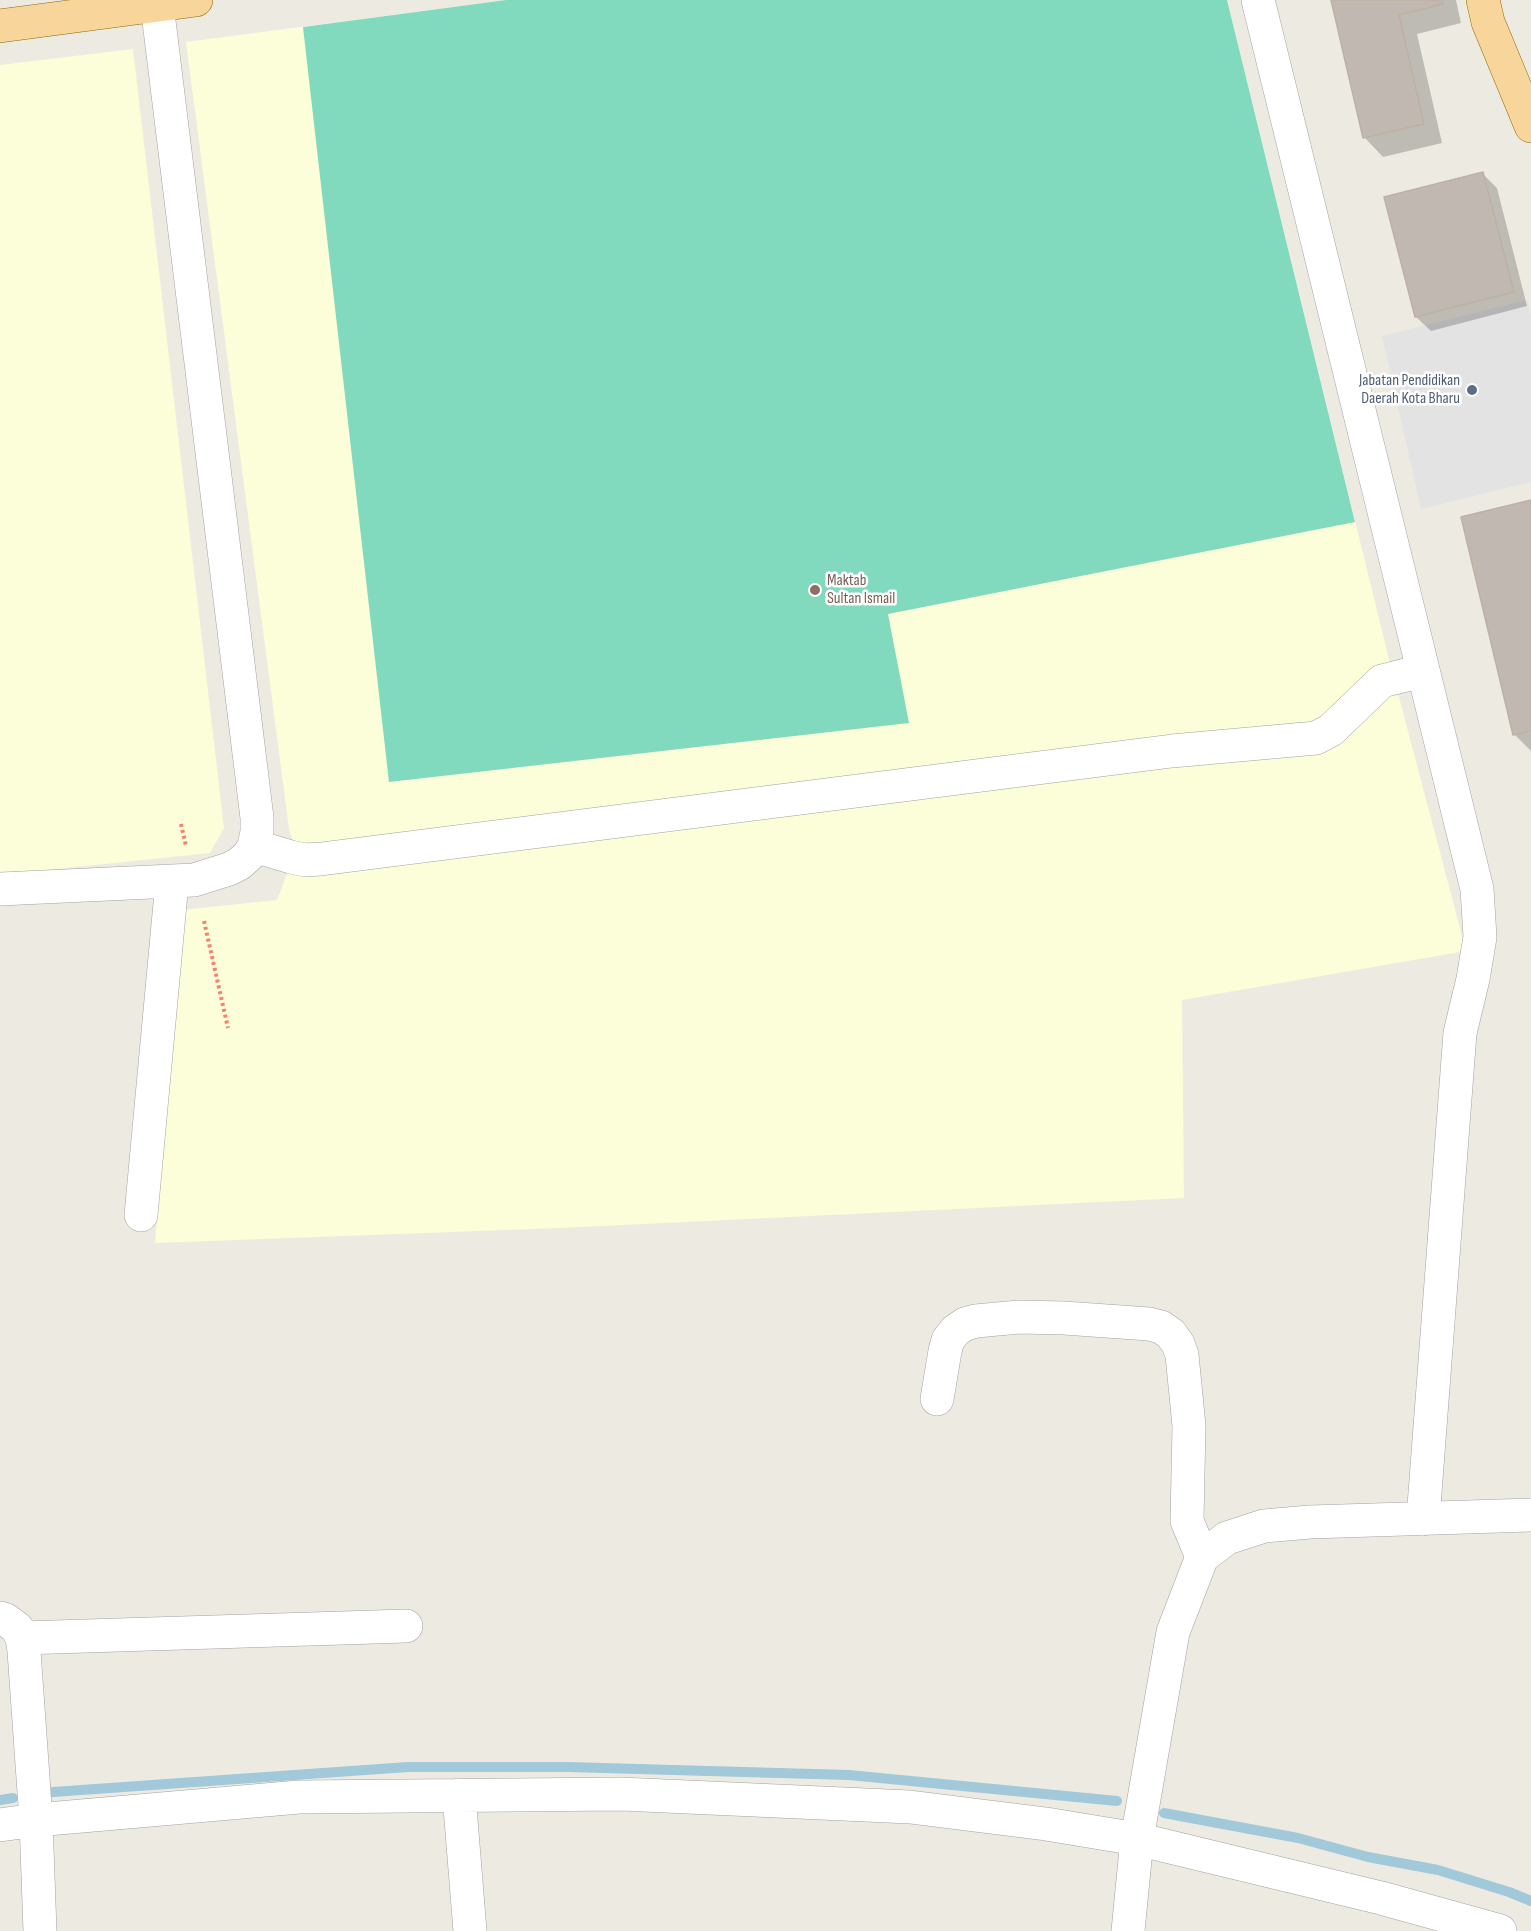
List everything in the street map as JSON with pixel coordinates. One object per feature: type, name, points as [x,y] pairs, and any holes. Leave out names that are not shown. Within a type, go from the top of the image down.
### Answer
[{"type":"main road","points":[[0,26],[196,0]]},
{"type":"main road","points":[[1483,0],[1488,22],[1531,126]]},
{"type":"street","points":[[1258,0],[1477,889],[1480,937],[1460,1033],[1423,1519]]},
{"type":"street","points":[[0,890],[194,879],[239,864],[249,855],[254,846],[257,818],[157,5]]},
{"type":"street","points":[[254,846],[298,859],[321,859],[1172,751],[1316,738],[1331,730],[1382,681],[1422,671]]},
{"type":"street","points":[[141,1215],[172,882]]},
{"type":"street","points":[[937,1399],[948,1340],[965,1324],[1020,1317],[1128,1322],[1161,1327],[1171,1334],[1182,1355],[1189,1426],[1187,1521],[1202,1557]]},
{"type":"street","points":[[1128,1931],[1137,1839],[1173,1632],[1202,1557],[1227,1538],[1264,1526],[1310,1522],[1531,1515]]},
{"type":"street","points":[[40,1931],[36,1820],[24,1651],[11,1628],[406,1626]]},
{"type":"street","points":[[0,1825],[299,1797],[621,1794],[910,1807],[1046,1824],[1137,1839],[1381,1898],[1500,1931]]},
{"type":"street","points":[[459,1796],[470,1931]]},
{"type":"shaded area","name":"Maktab Sultan Ismail","points":[[506,0],[1227,0],[1389,659],[1466,951],[1182,1000],[1184,1198],[560,1228],[155,1243],[181,910],[277,900],[287,874],[294,845],[289,829],[186,42]]},
{"type":"shaded area","points":[[133,49],[224,828],[210,853],[0,875],[0,65]]},
{"type":"shaded area","points":[[1527,300],[1531,314],[1531,482],[1421,509],[1382,336]]},
{"type":"green space","points":[[506,0],[1227,0],[1355,522],[888,614],[909,723],[389,782],[303,27]]},
{"type":"building","points":[[1331,0],[1442,0],[1443,4],[1399,15],[1424,124],[1363,138]]},
{"type":"building","points":[[1483,172],[1514,292],[1415,317],[1384,197]]},
{"type":"building","points":[[1531,500],[1531,731],[1513,735],[1461,517]]},
{"type":"waterway","points":[[53,1792],[408,1767],[568,1767],[849,1775],[1117,1801]]},
{"type":"waterway","points":[[0,1800],[13,1798]]},
{"type":"waterway","points":[[1164,1813],[1298,1838],[1368,1857],[1438,1870],[1531,1901]]},
{"type":"place","name":"Jabatan Pendidikan Daerah Kota Bharu","points":[[1472,390]]},
{"type":"place","name":"Maktab Sultan Ismail","points":[[815,590]]}]
